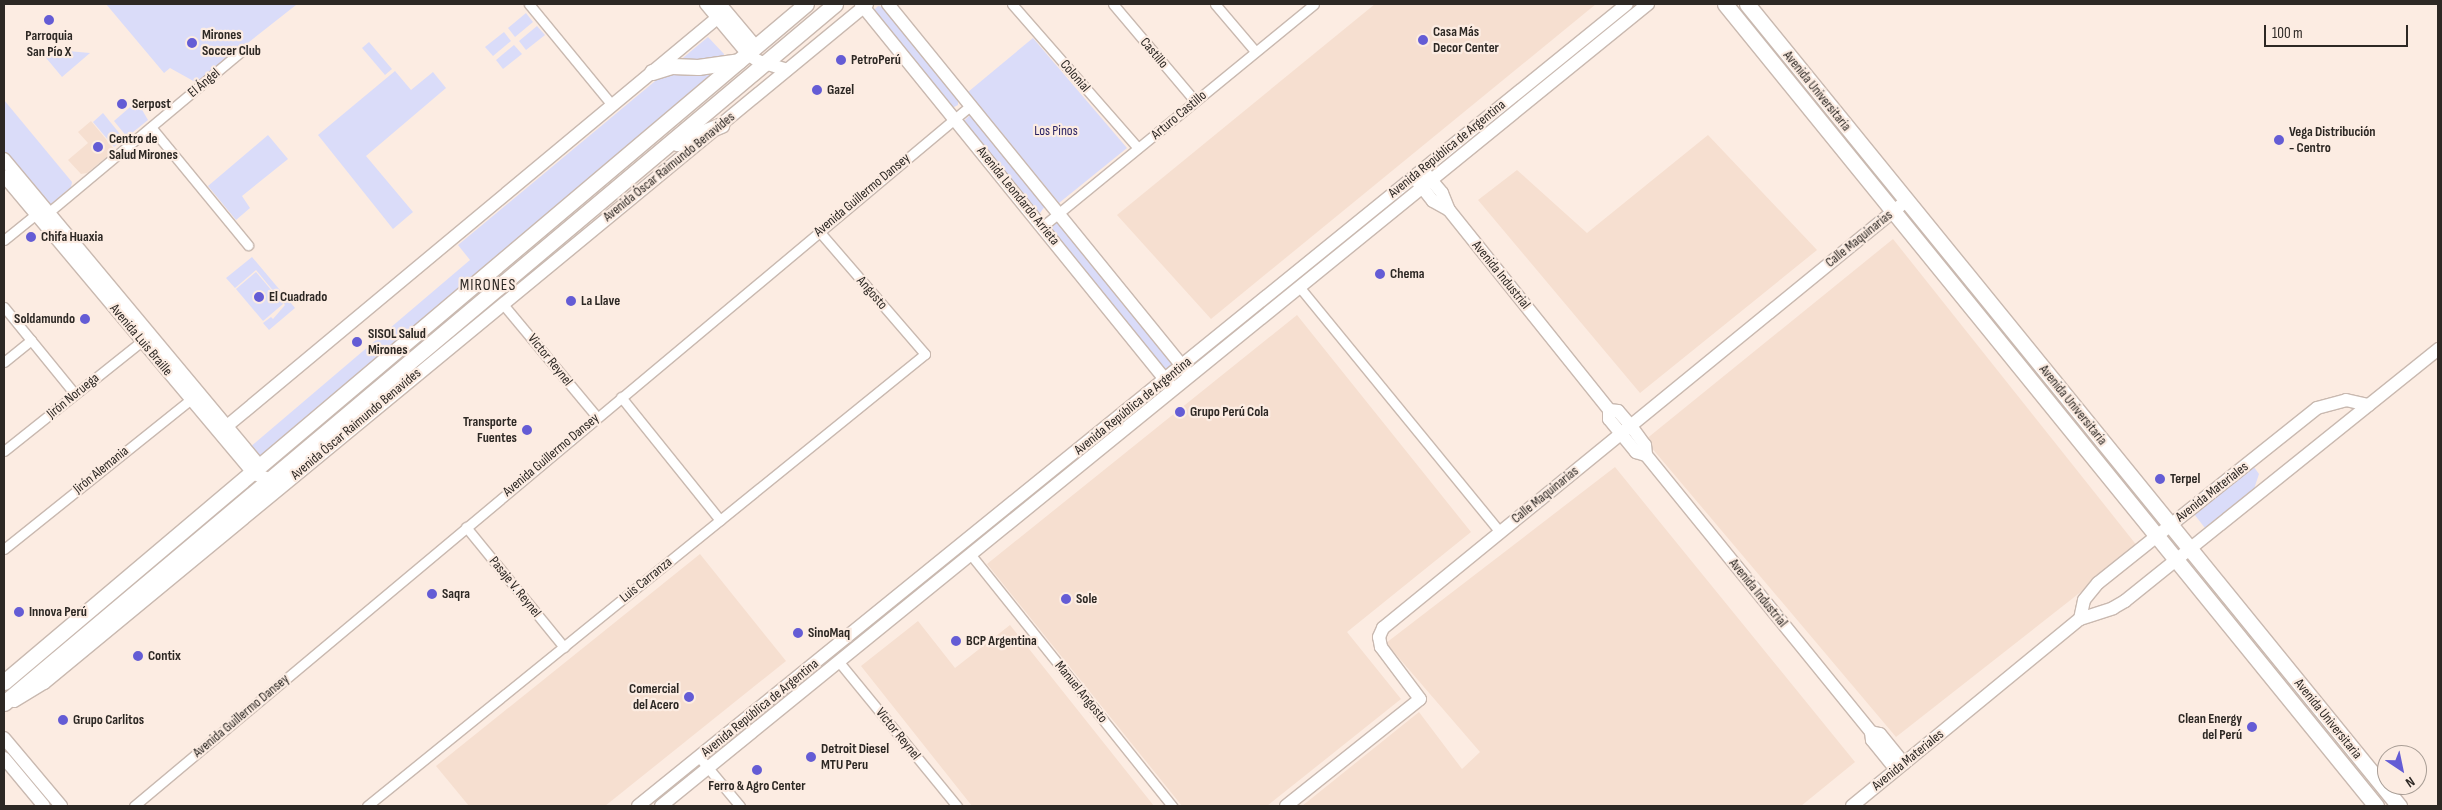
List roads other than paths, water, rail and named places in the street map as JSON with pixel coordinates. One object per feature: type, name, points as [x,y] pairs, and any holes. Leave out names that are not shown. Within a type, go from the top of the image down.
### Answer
[{"type":"main road","name":"Avenida Óscar Raimundo Benavides","points":[[4,703],[261,474],[748,54],[794,10],[806,4]]},
{"type":"main road","name":"Avenida Óscar Raimundo Benavides","points":[[4,682],[664,149],[835,4]]},
{"type":"main road","name":"Avenida Universitaria","points":[[1725,4],[1892,213],[2376,806]]},
{"type":"main road","name":"Avenida Universitaria","points":[[1747,4],[2399,806]]},
{"type":"main road","points":[[652,72],[672,66],[698,67],[748,54]]},
{"type":"main road","points":[[664,149],[721,125]]},
{"type":"main road","points":[[1985,327],[1999,315]]},
{"type":"main road","points":[[2262,668],[2277,656]]},
{"type":"street","points":[[528,4],[612,105]]},
{"type":"street","points":[[706,4],[748,54],[764,63],[787,70]]},
{"type":"street","points":[[720,4],[748,54]]},
{"type":"street","name":"Avenida Leondardo Arrieta","points":[[888,4],[1191,377]]},
{"type":"street","name":"Colonial","points":[[1012,4],[1138,148]]},
{"type":"street","name":"Castillo","points":[[1113,4],[1195,101]]},
{"type":"street","points":[[1216,4],[1256,51]]},
{"type":"street","name":"Arturo Castillo","points":[[1043,226],[1314,4]]},
{"type":"street","name":"Avenida República de Argentina","points":[[638,806],[1627,4]]},
{"type":"street","name":"Avenida República de Argentina","points":[[661,806],[1301,289],[1648,4]]},
{"type":"street","name":"Avenida Leondardo Arrieta","points":[[864,5],[1174,391]]},
{"type":"street","name":"Avenida Óscar Raimundo Benavides","points":[[4,707],[44,683],[864,5]]},
{"type":"street","points":[[227,426],[717,18]]},
{"type":"street","name":"El Ángel","points":[[4,240],[42,213],[151,127],[244,50]]},
{"type":"street","name":"Avenida Guillermo Dansey","points":[[134,806],[620,397],[970,106]]},
{"type":"street","points":[[151,127],[248,245]]},
{"type":"street","name":"Avenida Luis Braille","points":[[4,159],[42,213],[142,341],[227,426],[261,474]]},
{"type":"street","name":"Avenida Industrial","points":[[1418,172],[1428,185],[1440,207],[1449,210],[1609,410],[1618,411],[1626,430],[1645,444],[1646,455],[1871,732],[1872,740],[1900,767]]},
{"type":"street","name":"Avenida Luis Braille","points":[[4,176],[42,213],[261,474]]},
{"type":"street","name":"Calle Maquinarias","points":[[1286,806],[1420,699],[1386,656],[1379,636],[1392,619],[1906,201]]},
{"type":"street","name":"Angosto","points":[[819,231],[926,354]]},
{"type":"street","points":[[1301,289],[1500,532]]},
{"type":"street","name":"Victor Reynel","points":[[502,303],[597,417]]},
{"type":"street","points":[[4,307],[75,394]]},
{"type":"street","points":[[4,362],[31,340]]},
{"type":"street","name":"Jirón Noruega","points":[[4,451],[142,341]]},
{"type":"street","name":"Avenida Materiales","points":[[1852,806],[2080,619],[2113,608],[2438,349]]},
{"type":"street","name":"Luis Carranza","points":[[367,806],[926,354]]},
{"type":"street","name":"Jirón Alemania","points":[[4,549],[195,395]]},
{"type":"street","points":[[620,397],[720,520]]},
{"type":"street","name":"Avenida Materiales","points":[[2080,619],[2084,600],[2098,583],[2318,408],[2346,400],[2368,405]]},
{"type":"street","points":[[261,474],[291,478]]},
{"type":"street","name":"Pasaje V. Reynel","points":[[466,527],[564,647]]},
{"type":"street","name":"Manuel Angosto","points":[[971,555],[1172,806]]},
{"type":"street","name":"Victor Reynel","points":[[839,662],[957,806]]},
{"type":"street","points":[[4,738],[61,806]]},
{"type":"street","points":[[699,757],[740,806]]},
{"type":"street","points":[[4,758],[44,806]]},
{"type":"place","name":"Parroquia San Pío X","points":[[49,20]]},
{"type":"place","name":"Casa Más Decor Center","points":[[1423,40]]},
{"type":"place","name":"Mirones Soccer Club","points":[[192,43]]},
{"type":"place","name":"PetroPerú","points":[[841,60]]},
{"type":"place","name":"Gazel","points":[[817,90]]},
{"type":"place","name":"Serpost","points":[[122,104]]},
{"type":"place","name":"Vega Distribución - Centro","points":[[2279,140]]},
{"type":"place","name":"Centro de Salud Mirones","points":[[98,147]]},
{"type":"place","name":"Chifa Huaxia","points":[[31,237]]},
{"type":"place","name":"Chema","points":[[1380,274]]},
{"type":"place","name":"El Cuadrado","points":[[259,297]]},
{"type":"place","name":"La Llave","points":[[571,301]]},
{"type":"place","name":"Soldamundo","points":[[85,319]]},
{"type":"place","name":"SISOL Salud Mirones","points":[[357,342]]},
{"type":"place","name":"Grupo Perú Cola","points":[[1180,412]]},
{"type":"place","name":"Transporte Fuentes","points":[[527,430]]},
{"type":"place","name":"Terpel","points":[[2160,479]]},
{"type":"place","name":"Saqra","points":[[432,594]]},
{"type":"place","name":"Sole","points":[[1066,599]]},
{"type":"place","name":"Innova Perú","points":[[19,612]]},
{"type":"place","name":"SinoMaq","points":[[798,633]]},
{"type":"place","name":"BCP Argentina","points":[[956,641]]},
{"type":"place","name":"Contix","points":[[138,656]]},
{"type":"place","name":"Comercial del Acero","points":[[689,697]]},
{"type":"place","name":"Grupo Carlitos","points":[[63,720]]},
{"type":"place","name":"Clean Energy del Perú","points":[[2252,727]]},
{"type":"place","name":"Detroit Diesel MTU Peru","points":[[811,757]]},
{"type":"place","name":"Ferro & Agro Center","points":[[757,770]]},
{"type":"district","name":"MIRONES","points":[[488,286]]},
{"type":"park label","name":"Los Pinos","points":[[1056,131]]}]
